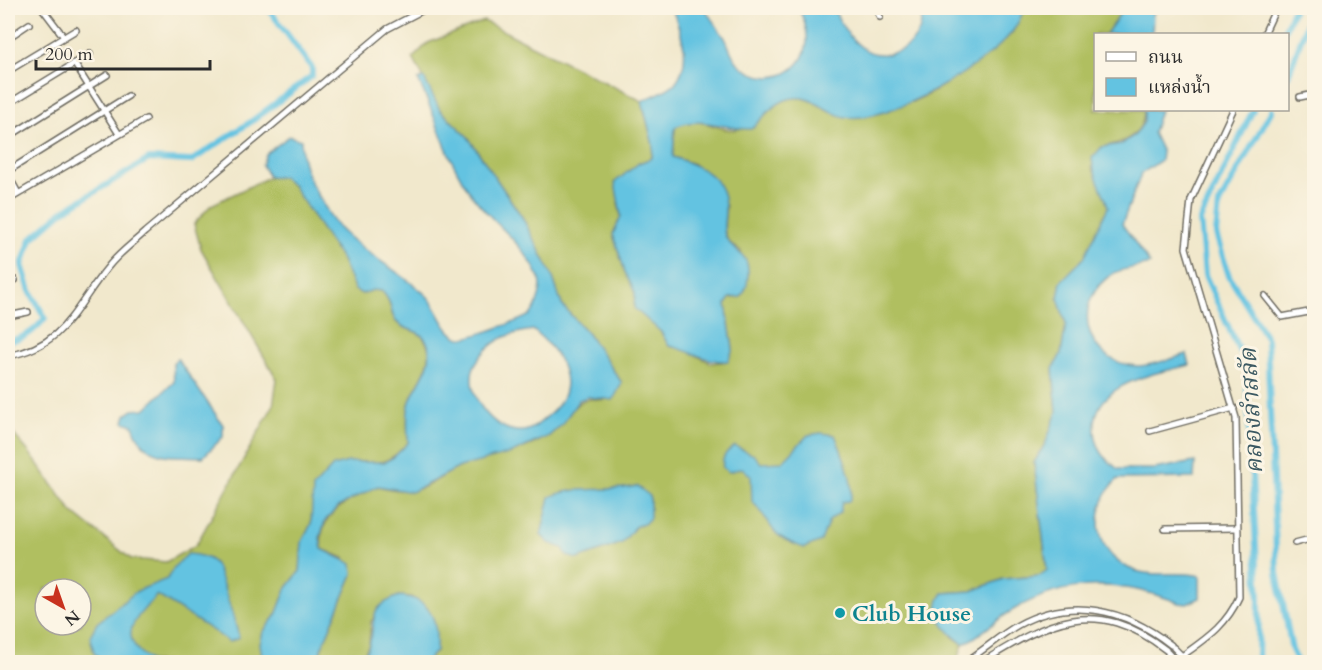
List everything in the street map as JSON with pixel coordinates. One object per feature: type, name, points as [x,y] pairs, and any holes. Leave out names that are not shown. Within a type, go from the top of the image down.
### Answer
[{"type":"street","points":[[42,8],[64,37]]},
{"type":"street","points":[[8,356],[23,353],[57,336],[110,263],[387,29],[427,8]]},
{"type":"street","points":[[875,8],[880,17]]},
{"type":"street","points":[[1264,33],[1276,8]]},
{"type":"street","points":[[8,38],[29,24]]},
{"type":"street","points":[[8,72],[76,30]]},
{"type":"street","points":[[8,104],[90,54]]},
{"type":"street","points":[[74,63],[119,134]]},
{"type":"street","points":[[8,137],[107,75]]},
{"type":"street","points":[[1300,97],[1314,94]]},
{"type":"street","points":[[18,193],[8,173],[128,96]]},
{"type":"street","points":[[982,663],[1026,635],[1051,624],[1074,619],[1100,619],[1128,626],[1167,652],[1176,662],[1216,631],[1231,615],[1239,597],[1238,458],[1234,408],[1186,248],[1191,200],[1233,111]]},
{"type":"street","points":[[8,200],[146,119]]},
{"type":"street","points":[[8,282],[15,280]]},
{"type":"street","points":[[1265,296],[1282,317],[1314,311]]},
{"type":"street","points":[[8,316],[28,312]]},
{"type":"street","points":[[1150,431],[1234,408]]},
{"type":"street","points":[[1165,529],[1237,528]]},
{"type":"street","points":[[1295,543],[1314,538]]},
{"type":"street","points":[[965,663],[1016,626],[1043,613],[1068,608],[1096,608],[1130,618],[1154,631],[1188,663]]},
{"type":"green space","points":[[1025,8],[1124,8],[1107,33],[1094,33],[1094,111],[1144,111],[1141,126],[1137,132],[1118,143],[1102,147],[1092,168],[1101,184],[1108,207],[1084,258],[1061,282],[1058,298],[1066,324],[1061,354],[1053,369],[1057,412],[1046,442],[1034,463],[1047,570],[1040,576],[1003,579],[972,591],[943,593],[952,636],[963,644],[958,659],[954,662],[426,662],[436,651],[425,606],[411,597],[399,596],[371,621],[369,644],[360,662],[319,662],[321,649],[353,574],[344,558],[322,549],[324,526],[330,516],[347,502],[378,486],[401,490],[418,489],[460,467],[538,442],[557,430],[577,404],[583,400],[604,400],[622,383],[588,334],[562,305],[552,275],[522,217],[468,137],[440,110],[413,58],[428,43],[484,21],[642,101],[653,145],[652,158],[639,163],[618,203],[621,216],[613,234],[625,272],[669,346],[685,349],[711,363],[728,361],[733,349],[726,304],[730,298],[741,297],[741,251],[734,247],[726,237],[724,227],[726,206],[694,164],[673,157],[675,127],[694,122],[738,129],[755,122],[783,101],[797,97],[810,100],[831,112],[912,102],[931,93],[983,59],[1012,33]]},
{"type":"green space","points":[[269,177],[283,177],[293,186],[342,260],[355,290],[362,294],[373,290],[382,291],[398,324],[418,333],[425,340],[429,357],[424,374],[409,405],[408,443],[388,460],[376,463],[362,462],[312,509],[311,524],[302,542],[300,571],[286,589],[276,615],[263,632],[263,662],[8,662],[8,428],[29,452],[72,512],[131,559],[166,562],[196,545],[273,406],[277,379],[201,249],[194,224],[211,205]]},
{"type":"water","points":[[672,8],[705,8],[738,63],[752,73],[766,77],[781,75],[793,69],[802,58],[807,44],[806,27],[798,8],[833,8],[855,42],[868,51],[884,54],[901,50],[914,39],[920,29],[922,8],[1025,8],[1012,32],[981,61],[935,90],[886,111],[863,117],[845,117],[807,99],[794,98],[781,102],[751,129],[694,122],[675,127],[673,157],[708,173],[720,187],[724,196],[725,235],[746,261],[748,268],[747,284],[743,294],[741,297],[730,298],[726,304],[733,349],[728,361],[713,360],[669,346],[661,332],[634,308],[635,293],[625,272],[613,234],[621,216],[615,182],[639,163],[652,158],[653,145],[642,101],[672,86],[681,74],[684,65],[684,46]]},
{"type":"water","points":[[1124,8],[1157,8],[1153,14],[1152,33],[1107,33]]},
{"type":"water","points":[[424,78],[440,110],[468,137],[522,217],[552,275],[562,305],[588,334],[622,383],[613,400],[588,397],[579,400],[563,423],[549,436],[512,453],[460,467],[412,492],[378,486],[338,507],[325,521],[320,538],[322,549],[352,564],[353,574],[321,649],[319,662],[263,662],[260,644],[263,632],[276,615],[286,589],[300,571],[302,542],[311,524],[313,488],[333,466],[348,462],[385,462],[394,457],[408,443],[409,405],[424,374],[429,357],[426,340],[419,333],[398,324],[393,316],[390,303],[382,291],[373,290],[362,294],[355,290],[342,260],[293,186],[283,177],[269,177],[262,165],[266,154],[289,136],[301,140],[303,162],[308,175],[337,225],[361,247],[427,296],[449,331],[454,335],[464,338],[527,317],[533,311],[539,297],[541,283],[527,257],[483,209],[457,171],[418,80]],"holes":[[[533,330],[552,348],[564,370],[565,392],[560,403],[530,429],[512,430],[501,426],[482,408],[476,397],[472,385],[472,374],[476,363],[493,344],[515,333]]]},
{"type":"water","points":[[1144,111],[1160,111],[1153,133],[1162,152],[1161,160],[1141,174],[1122,224],[1150,264],[1118,271],[1100,285],[1091,298],[1088,314],[1089,328],[1095,342],[1105,354],[1119,362],[1143,366],[1187,354],[1190,365],[1143,377],[1113,392],[1103,402],[1096,415],[1095,432],[1097,444],[1102,453],[1118,469],[1154,469],[1195,462],[1194,478],[1118,479],[1108,490],[1102,503],[1099,517],[1100,530],[1103,543],[1111,555],[1136,571],[1200,576],[1200,598],[1187,604],[1136,590],[1115,587],[1074,588],[1054,592],[1006,614],[963,644],[945,627],[938,614],[937,608],[943,593],[972,591],[1003,579],[1039,576],[1047,570],[1034,463],[1046,442],[1057,412],[1053,369],[1061,354],[1066,324],[1058,298],[1061,281],[1084,258],[1108,207],[1094,170],[1092,158],[1102,147],[1121,144],[1135,135],[1144,122]]},
{"type":"water","points":[[177,358],[223,425],[223,437],[203,457],[170,456],[152,451],[144,446],[133,425],[124,422],[126,415],[133,410],[145,409],[174,382],[173,364]]},
{"type":"water","points":[[821,433],[835,435],[848,469],[851,495],[849,501],[842,502],[840,512],[829,521],[821,541],[804,548],[785,540],[775,532],[752,502],[751,476],[742,468],[729,472],[723,468],[723,461],[727,453],[735,446],[754,455],[761,463],[782,462],[808,435]]},
{"type":"water","points":[[637,486],[650,496],[650,518],[644,524],[636,526],[622,543],[578,559],[567,556],[563,548],[549,543],[541,535],[550,497],[571,491]]},
{"type":"water","points":[[188,554],[205,557],[214,563],[239,638],[229,642],[157,595],[135,621],[131,637],[134,645],[152,662],[104,662],[94,653],[90,637],[93,637],[93,630],[97,623],[137,591],[167,579],[175,566]]},
{"type":"water","points":[[399,596],[419,602],[431,614],[436,631],[436,651],[426,662],[360,662],[369,645],[377,610],[389,600]]},
{"type":"waterway","points":[[8,341],[29,334],[45,318],[30,291],[22,265],[31,239],[63,211],[149,159],[191,161],[252,121],[312,76],[312,68],[268,8]]},
{"type":"waterway","points":[[1283,33],[1294,8]]},
{"type":"waterway","name":"คลองลำสลัด","points":[[1289,73],[1312,8]]},
{"type":"waterway","points":[[1253,111],[1200,220],[1205,275],[1246,366],[1259,600],[1258,662]]},
{"type":"waterway","name":"คลองลำสลัด","points":[[1271,111],[1219,204],[1216,234],[1229,276],[1267,339],[1277,573],[1292,650],[1298,662]]},
{"type":"place","name":"Club House","points":[[840,613]]}]
